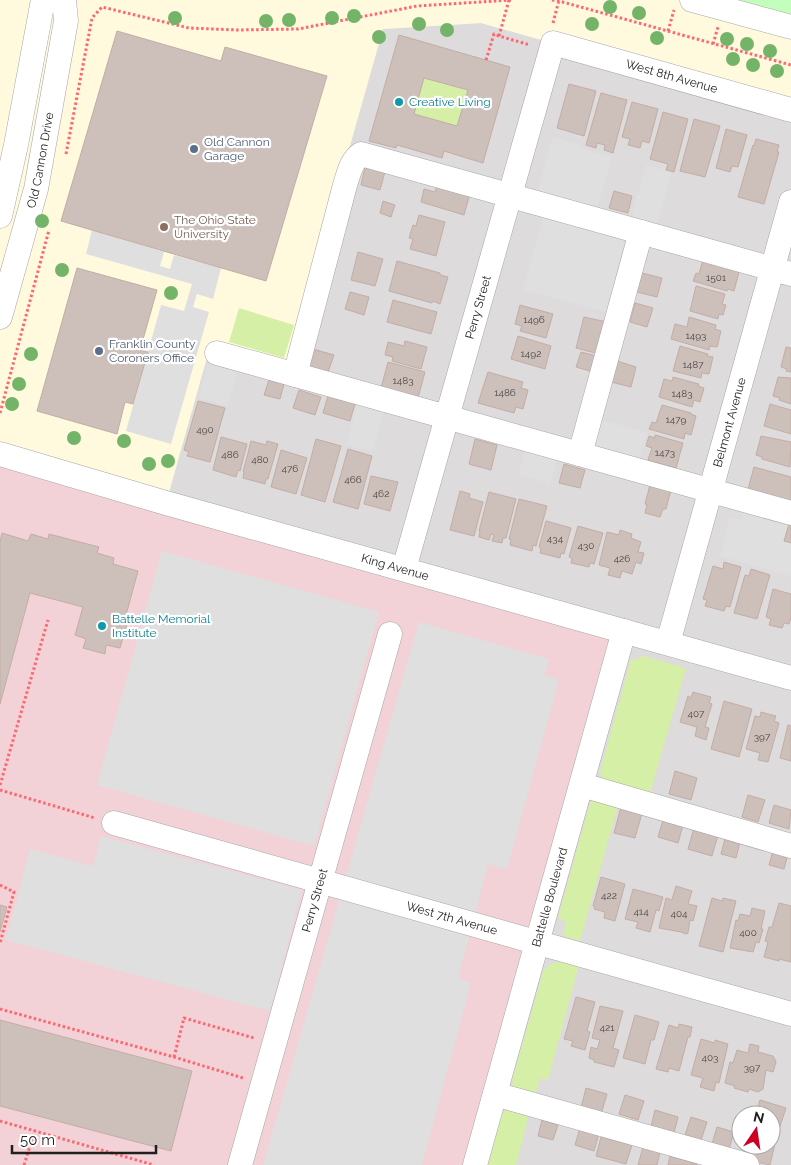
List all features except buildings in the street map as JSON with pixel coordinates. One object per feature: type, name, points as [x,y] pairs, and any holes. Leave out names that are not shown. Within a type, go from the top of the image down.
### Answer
[{"type":"street","points":[[0,216],[4,179],[43,0]]},
{"type":"street","name":"Old Cannon Drive","points":[[0,317],[36,189],[66,21],[64,0]]},
{"type":"street","points":[[692,3],[791,27]]},
{"type":"street","name":"West 8th Avenue","points":[[543,44],[791,110]]},
{"type":"street","name":"Perry Street","points":[[404,569],[510,196],[543,44]]},
{"type":"street","points":[[295,374],[345,185],[351,167],[356,158],[361,154],[782,272]]},
{"type":"street","name":"Belmont Avenue","points":[[668,643],[710,490],[782,272],[791,202]]},
{"type":"street","points":[[580,454],[641,232]]},
{"type":"street","points":[[217,353],[791,513]]},
{"type":"street","name":"King Avenue","points":[[0,454],[791,678]]},
{"type":"street","name":"Battelle Boulevard","points":[[475,1165],[624,631]]},
{"type":"street","name":"Perry Street","points":[[240,1165],[390,634]]},
{"type":"street","points":[[582,785],[791,846]]},
{"type":"street","name":"West 7th Avenue","points":[[114,823],[791,1014]]},
{"type":"street","points":[[495,1094],[747,1165]]},
{"type":"path","points":[[92,18],[102,7],[189,28],[237,30],[298,29],[417,6],[510,0],[499,36]]},
{"type":"path","points":[[552,0],[791,66]]},
{"type":"path","points":[[668,31],[692,3]]},
{"type":"path","points":[[486,60],[494,34],[543,44]]},
{"type":"path","points":[[0,413],[45,243]]},
{"type":"path","points":[[0,785],[48,620]]},
{"type":"path","points":[[0,790],[114,823]]},
{"type":"path","points":[[0,885],[14,892],[0,943]]},
{"type":"path","points":[[0,1009],[243,1078]]},
{"type":"path","points":[[174,1057],[184,1018],[254,1038],[252,1046]]},
{"type":"path","points":[[240,1086],[245,1070]]},
{"type":"path","points":[[0,1120],[154,1165]]},
{"type":"path","points":[[24,1165],[35,1130]]},
{"type":"shaded area","name":"The Ohio State University","points":[[0,0],[791,0],[791,110],[481,23],[383,29],[288,365],[211,343],[166,503],[0,454]]},
{"type":"shaded area","points":[[481,23],[791,110],[791,1165],[478,1165],[166,503],[211,343],[288,364],[383,29]]},
{"type":"shaded area","points":[[553,137],[583,146],[582,149],[612,157],[597,209],[537,192]]},
{"type":"shaded area","points":[[646,165],[672,172],[657,224],[631,217]]},
{"type":"shaded area","points":[[544,214],[626,236],[606,312],[523,290]]},
{"type":"shaded area","points":[[92,230],[164,252],[160,266],[170,269],[174,255],[221,268],[213,299],[197,294],[193,307],[209,312],[171,444],[126,431],[161,305],[184,311],[192,284],[86,254]]},
{"type":"shaded area","points":[[210,356],[239,364],[228,406],[198,398]]},
{"type":"shaded area","points":[[358,400],[385,407],[373,452],[346,445]]},
{"type":"shaded area","points":[[598,419],[647,432],[638,464],[590,450]]},
{"type":"shaded area","points":[[525,449],[557,458],[550,484],[518,475]]},
{"type":"shaded area","points":[[0,454],[624,631],[475,1165],[0,1165]]},
{"type":"shaded area","points":[[744,507],[790,520],[784,541],[791,543],[791,576],[720,556],[730,517],[741,520]]},
{"type":"shaded area","points":[[162,551],[379,612],[314,846],[97,785]]},
{"type":"shaded area","points":[[419,622],[549,659],[544,675],[559,680],[507,869],[488,864],[458,979],[471,983],[422,1165],[263,1165]]},
{"type":"shaded area","points":[[101,836],[302,890],[270,1011],[6,940],[30,849],[93,866]]},
{"type":"green space","points":[[702,0],[791,0],[791,27]]},
{"type":"green space","points":[[424,78],[468,90],[457,126],[414,114]]},
{"type":"green space","points":[[239,308],[294,325],[284,358],[229,342]]},
{"type":"green space","points":[[643,656],[686,668],[649,797],[603,782],[600,772],[631,659],[635,660]]},
{"type":"green space","points":[[593,799],[619,802],[580,941],[563,936],[566,921],[558,918],[590,803]]},
{"type":"green space","points":[[563,961],[579,965],[548,1080],[540,1078],[534,1099],[514,1090],[513,1077],[543,972],[552,964]]},
{"type":"green space","points":[[514,1107],[530,1110],[516,1165],[488,1165],[502,1114]]},
{"type":"place","name":"Creative Living","points":[[399,102]]},
{"type":"place","name":"Old Cannon Garage","points":[[194,149]]},
{"type":"place","name":"The Ohio State University","points":[[164,227]]},
{"type":"place","name":"Franklin County Coroners Office","points":[[99,351]]},
{"type":"place","name":"Battelle Memorial Institute","points":[[102,626]]}]
